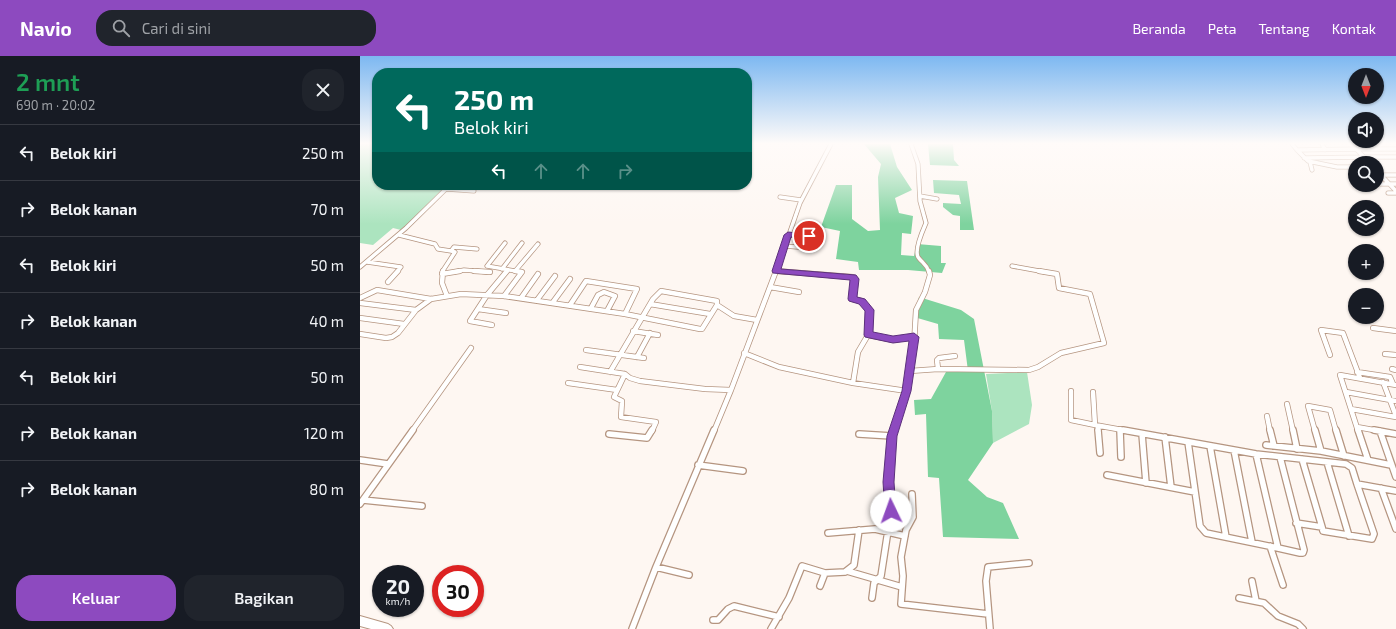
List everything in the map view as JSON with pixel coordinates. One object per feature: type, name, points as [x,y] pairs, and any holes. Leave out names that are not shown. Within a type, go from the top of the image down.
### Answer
[{"type":"street","points":[[632,629],[698,465],[731,390],[801,200],[817,171]]},
{"type":"street","points":[[872,598],[874,583],[881,576],[891,511],[889,482],[892,436],[907,391],[916,310],[925,292],[930,275],[927,265],[917,253],[920,235],[926,223],[920,196],[918,171]]},
{"type":"street","points":[[1384,175],[1396,175]]},
{"type":"street","points":[[1384,180],[1396,192]]},
{"type":"street","points":[[1384,184],[1396,184]]},
{"type":"street","points":[[360,267],[400,234],[437,200],[445,190]]},
{"type":"street","points":[[460,190],[474,191]]},
{"type":"street","points":[[1388,193],[1396,192]]},
{"type":"street","points":[[920,196],[937,199]]},
{"type":"street","points":[[780,197],[801,200]]},
{"type":"street","points":[[400,234],[431,242],[435,244],[438,250],[455,252],[445,265],[442,274],[441,280],[447,296]]},
{"type":"street","points":[[785,246],[808,248],[809,236],[788,235]]},
{"type":"street","points":[[502,269],[522,243]]},
{"type":"street","points":[[504,296],[522,272],[489,267],[487,265],[505,244]]},
{"type":"street","points":[[516,270],[538,244]]},
{"type":"street","points":[[451,252],[454,248],[477,249]]},
{"type":"street","points":[[367,262],[401,267],[388,282]]},
{"type":"street","points":[[910,371],[1028,370],[1038,368],[1062,353],[1104,343],[1090,294],[1059,288],[1057,274],[1012,266]]},
{"type":"street","points":[[492,325],[470,321],[487,295],[508,270]]},
{"type":"street","points":[[442,274],[459,271],[490,272]]},
{"type":"street","points":[[776,271],[853,277],[855,279],[852,299],[862,301],[870,310],[868,335],[858,352],[853,382]]},
{"type":"street","points":[[521,298],[538,274]]},
{"type":"street","points":[[537,300],[555,276]]},
{"type":"street","points":[[553,302],[570,279]]},
{"type":"street","points":[[570,305],[586,281],[637,289],[624,314]]},
{"type":"street","points":[[770,287],[799,292]]},
{"type":"street","points":[[360,298],[377,290],[431,299],[453,295],[504,296],[590,308],[701,329],[717,305]]},
{"type":"street","points":[[610,372],[619,354],[656,294],[663,291],[717,301],[717,305],[734,316],[757,320]]},
{"type":"street","points":[[590,308],[598,295],[604,292],[615,296],[607,311]]},
{"type":"street","points":[[360,334],[391,338],[416,310],[431,299]]},
{"type":"street","points":[[360,303],[416,310]]},
{"type":"street","points":[[650,304],[710,314]]},
{"type":"street","points":[[478,309],[506,313]]},
{"type":"street","points":[[360,318],[404,324]]},
{"type":"street","points":[[1372,328],[1396,331]]},
{"type":"street","points":[[1330,355],[1321,330],[1343,333],[1360,378]]},
{"type":"street","points":[[633,331],[658,335]]},
{"type":"street","points":[[637,357],[650,333]]},
{"type":"street","points":[[868,335],[893,340],[914,337]]},
{"type":"street","points":[[362,502],[471,348]]},
{"type":"street","points":[[586,350],[644,358]]},
{"type":"street","points":[[744,353],[780,367],[907,391]]},
{"type":"street","points":[[1385,354],[1396,355]]},
{"type":"street","points":[[938,370],[937,360],[939,358],[955,356]]},
{"type":"street","points":[[580,367],[626,374],[640,381],[705,389],[731,390]]},
{"type":"street","points":[[1358,372],[1390,377],[1395,384]]},
{"type":"street","points":[[609,434],[647,438],[656,422],[621,417],[622,401],[614,397],[626,374]]},
{"type":"street","points":[[1368,460],[1340,375],[1395,384]]},
{"type":"street","points":[[1351,409],[1396,416],[1383,382]]},
{"type":"street","points":[[568,383],[617,390]]},
{"type":"street","points":[[1071,391],[1071,420],[1097,426],[1256,454],[1302,458],[1350,466],[1374,534],[1374,538],[1368,540],[1323,531],[1302,458]]},
{"type":"street","points":[[1093,392],[1100,453]]},
{"type":"street","points":[[1346,392],[1396,400]]},
{"type":"street","points":[[1287,404],[1297,449]]},
{"type":"street","points":[[1321,451],[1308,406],[1330,410],[1344,456]]},
{"type":"street","points":[[1267,416],[1274,446]]},
{"type":"street","points":[[1357,426],[1396,434]]},
{"type":"street","points":[[1120,430],[1121,457]]},
{"type":"street","points":[[1380,431],[1396,477]]},
{"type":"street","points":[[860,434],[892,436]]},
{"type":"street","points":[[1142,434],[1146,483]]},
{"type":"street","points":[[1165,438],[1171,487]]},
{"type":"street","points":[[1188,442],[1200,526],[1206,533],[1303,553],[1304,550],[1280,457]]},
{"type":"street","points":[[1266,445],[1321,451],[1391,465]]},
{"type":"street","points":[[1210,446],[1226,537]]},
{"type":"street","points":[[1234,450],[1252,542]]},
{"type":"street","points":[[1256,454],[1278,548]]},
{"type":"street","points":[[360,460],[388,464]]},
{"type":"street","points":[[1327,462],[1349,536]]},
{"type":"street","points":[[698,465],[743,471]]},
{"type":"street","points":[[1108,475],[1195,492]]},
{"type":"street","points":[[1357,484],[1396,490]]},
{"type":"street","points":[[1381,488],[1396,529]]},
{"type":"street","points":[[912,494],[913,517],[906,530],[901,562],[901,604],[923,608],[988,614]]},
{"type":"street","points":[[362,502],[422,506]]},
{"type":"street","points":[[1296,523],[1322,527]]},
{"type":"street","points":[[828,533],[875,529],[905,536]]},
{"type":"street","points":[[771,629],[789,598],[802,566],[826,573],[842,573],[847,571],[855,563],[859,530]]},
{"type":"street","points":[[1270,546],[1283,585]]},
{"type":"street","points":[[990,629],[986,581],[988,567],[1029,563]]},
{"type":"street","points":[[656,567],[689,575]]},
{"type":"street","points":[[847,571],[902,587]]},
{"type":"street","points":[[820,586],[826,573]]},
{"type":"street","points":[[1252,581],[1256,601]]},
{"type":"street","points":[[1239,598],[1246,601],[1263,603],[1269,606],[1278,616],[1298,625],[1303,629]]},
{"type":"street","points":[[713,620],[718,620],[728,609],[734,606],[779,617]]},
{"type":"street","points":[[360,621],[388,629]]},
{"type":"green space","points":[[360,171],[372,171],[372,190],[443,190],[401,230],[393,228],[373,245],[360,243]]},
{"type":"green space","points":[[879,171],[899,171],[912,190],[895,198],[899,213],[913,216],[911,234],[902,233],[901,255],[914,256],[917,244],[941,246],[941,263],[946,263],[942,273],[908,270],[859,270],[858,262],[836,259],[840,231],[821,227],[836,185],[852,185],[852,219],[868,231],[880,230],[878,177]]},
{"type":"green space","points":[[933,180],[967,181],[974,230],[960,230],[960,216],[953,215],[943,207],[943,203],[961,204],[959,195],[934,193]]},
{"type":"green space","points":[[919,297],[961,310],[974,319],[992,411],[993,443],[968,480],[987,497],[1003,503],[1019,539],[943,537],[939,478],[928,477],[926,414],[915,415],[914,400],[931,399],[946,372],[968,371],[964,340],[939,339],[938,324],[914,317]]},
{"type":"green space","points":[[1027,372],[1032,405],[1029,424],[993,443],[992,411],[986,374]]},
{"type":"route","points":[[809,236],[788,235],[776,271],[853,277],[855,279],[852,299],[862,301],[870,310],[868,335],[893,340],[914,337],[907,391],[892,436],[889,482],[891,511]]}]
